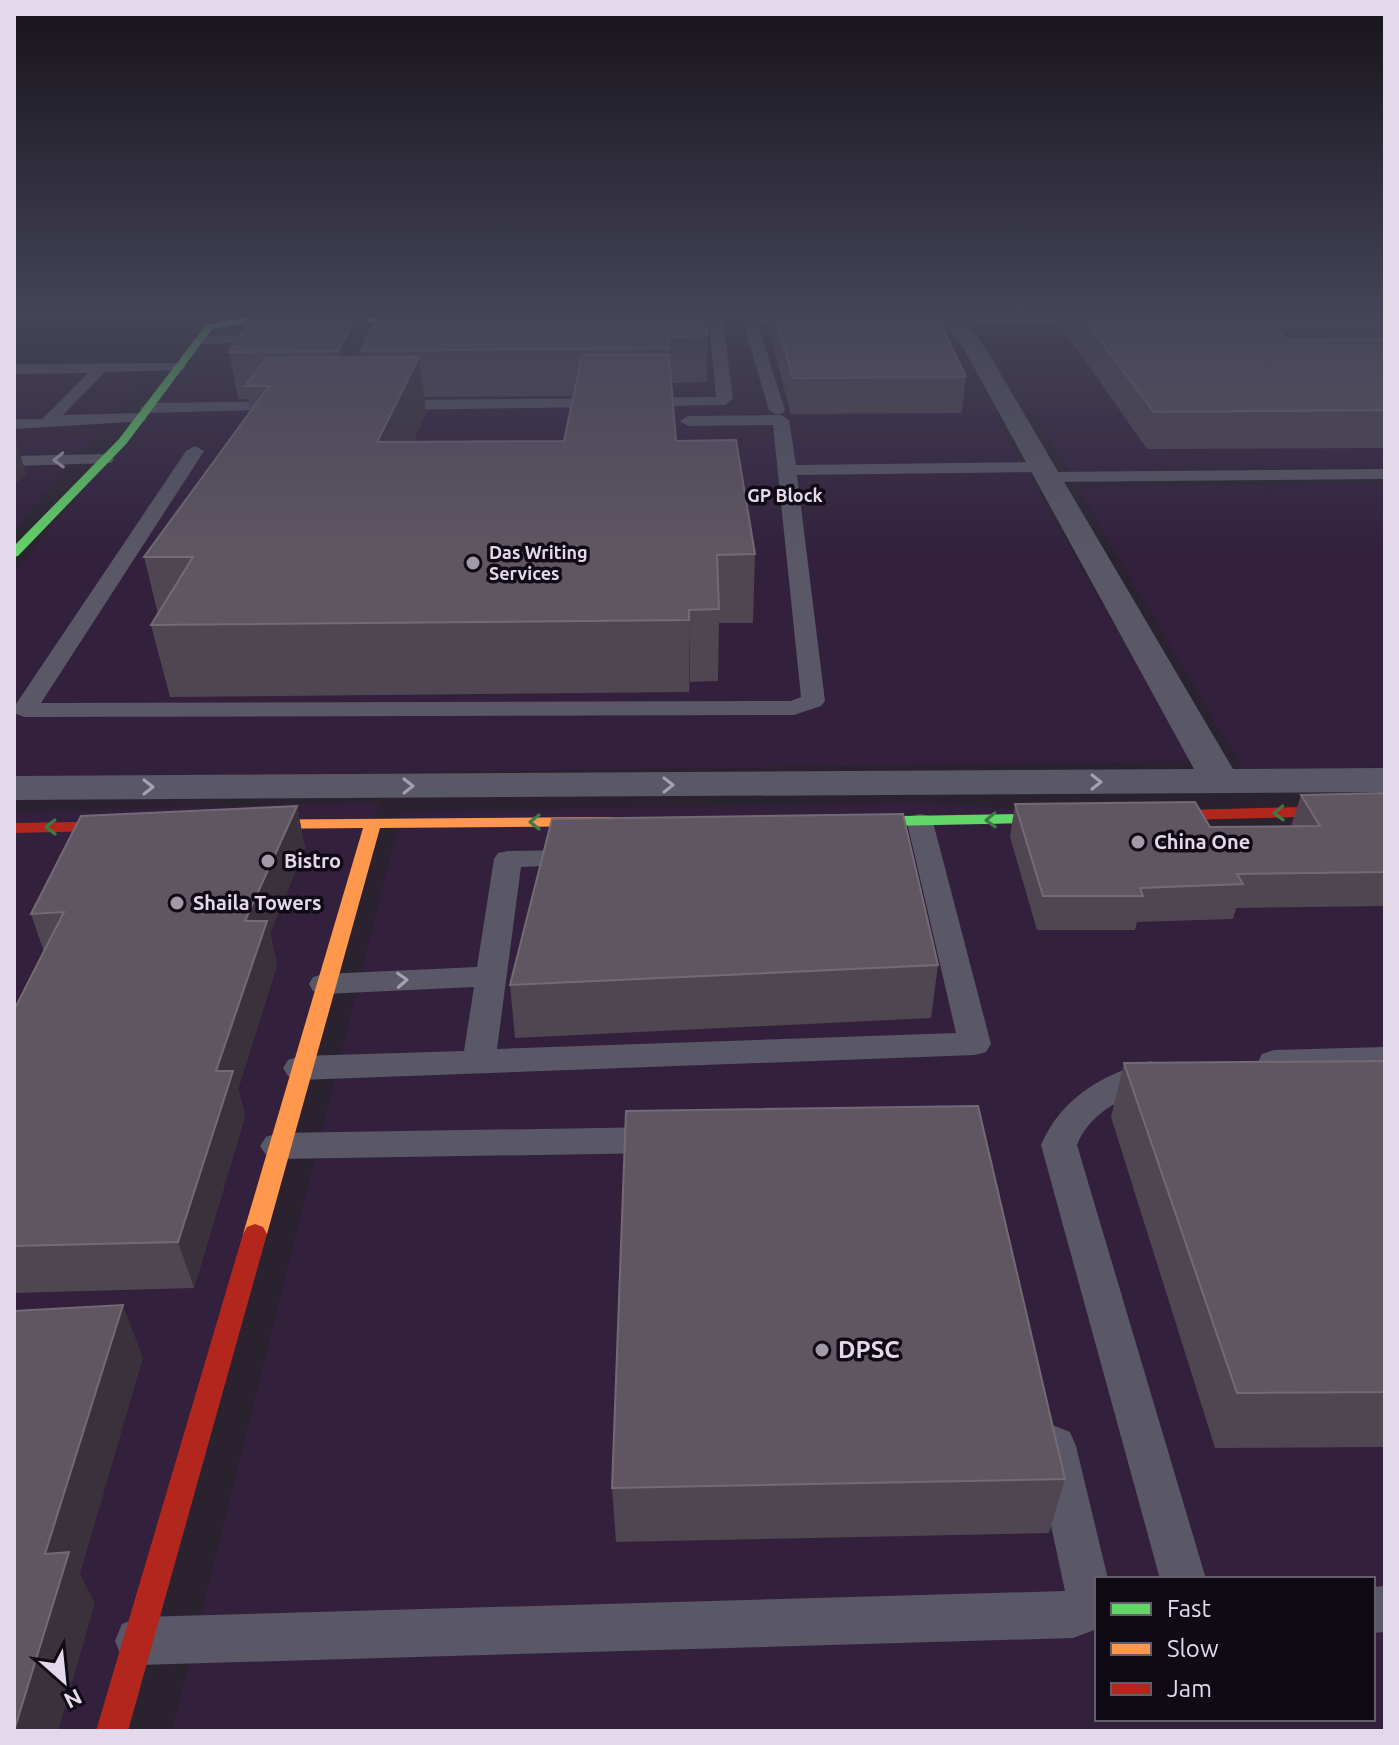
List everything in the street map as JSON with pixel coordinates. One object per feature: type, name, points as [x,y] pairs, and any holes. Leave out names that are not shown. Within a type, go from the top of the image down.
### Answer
[{"type":"street","points":[[20,539],[105,459],[159,393]]},
{"type":"street","points":[[1000,393],[1221,782]]},
{"type":"street","points":[[14,788],[1385,780]]},
{"type":"street","points":[[1122,817],[1385,810]]},
{"type":"street","points":[[825,822],[915,843],[1091,818]]},
{"type":"street","points":[[112,1731],[324,984],[373,823]]},
{"type":"street","points":[[217,825],[373,823],[623,838]]},
{"type":"street","points":[[14,828],[154,826]]},
{"type":"lane","points":[[49,420],[76,393]]},
{"type":"lane","points":[[369,405],[719,402],[725,399],[724,393]]},
{"type":"lane","points":[[772,393],[777,410]]},
{"type":"lane","points":[[14,423],[141,416],[226,400],[309,406]]},
{"type":"lane","points":[[14,423],[141,416]]},
{"type":"lane","points":[[195,451],[24,710],[794,708],[805,705],[813,701],[781,420],[670,421]]},
{"type":"lane","points":[[14,461],[105,459]]},
{"type":"lane","points":[[788,470],[1385,474]]},
{"type":"lane","points":[[479,1060],[508,859],[623,838]]},
{"type":"lane","points":[[300,1068],[975,1044],[915,843]]},
{"type":"lane","points":[[324,984],[491,976]]},
{"type":"lane","points":[[1245,1063],[1385,1059]]},
{"type":"lane","points":[[1182,1577],[1059,1145],[1068,1124],[1090,1101],[1167,1065],[1183,1064]]},
{"type":"lane","points":[[278,1146],[696,1140]]},
{"type":"lane","points":[[138,1641],[1073,1614],[1091,1604],[1046,1407]]},
{"type":"shaded area","points":[[14,393],[130,393],[14,531]]},
{"type":"shaded area","points":[[165,393],[1385,393],[1385,470],[1070,473],[1036,417],[993,413],[1192,761],[14,778],[14,573],[139,420]]},
{"type":"shaded area","points":[[1385,483],[1385,767],[1242,768],[1077,487]]},
{"type":"shaded area","points":[[380,802],[99,1731],[14,1731],[14,812]]},
{"type":"shaded area","points":[[930,802],[1385,843],[1385,1731],[172,1731],[401,812]]},
{"type":"building","name":"Das Writing Services","points":[[264,393],[401,393],[377,442],[564,441],[574,393],[672,393],[676,441],[736,440],[755,554],[717,555],[719,609],[689,610],[689,620],[151,625],[193,557],[144,557]]},
{"type":"building","points":[[1140,393],[1385,393],[1385,410],[1154,412]]},
{"type":"building","points":[[1385,793],[1385,872],[1237,874],[1243,884],[1140,888],[1143,896],[1043,896],[1015,804],[1195,802],[1210,827],[1320,826],[1301,795]]},
{"type":"building","points":[[297,806],[245,921],[267,921],[216,1071],[233,1071],[178,1242],[14,1246],[14,1010],[64,912],[31,914],[81,816]]},
{"type":"building","points":[[903,814],[938,965],[510,985],[552,819]]},
{"type":"building","points":[[1385,1061],[1385,1392],[1237,1393],[1124,1063]]},
{"type":"building","name":"DPSC","points":[[978,1106],[1065,1479],[612,1488],[626,1111]]},
{"type":"building","points":[[123,1305],[45,1554],[69,1552],[14,1731],[14,1311]]},
{"type":"traffic: fast","points":[[14,553],[123,441],[159,393]]},
{"type":"traffic: fast","points":[[844,822],[1071,818]]},
{"type":"traffic: slow","points":[[240,824],[611,822]]},
{"type":"traffic: slow","points":[[255,1234],[373,823]]},
{"type":"traffic: jam","points":[[1143,816],[1385,810]]},
{"type":"traffic: jam","points":[[14,828],[135,826]]},
{"type":"traffic: jam","points":[[112,1731],[255,1234]]},
{"type":"place","name":"Das Writing Services","points":[[473,563]]},
{"type":"place","name":"China One","points":[[1138,842]]},
{"type":"place","name":"Bistro","points":[[268,861]]},
{"type":"place","name":"Shaila Towers","points":[[177,903]]},
{"type":"place","name":"DPSC","points":[[822,1350]]},
{"type":"district","name":"GP Block","points":[[785,496]]}]
